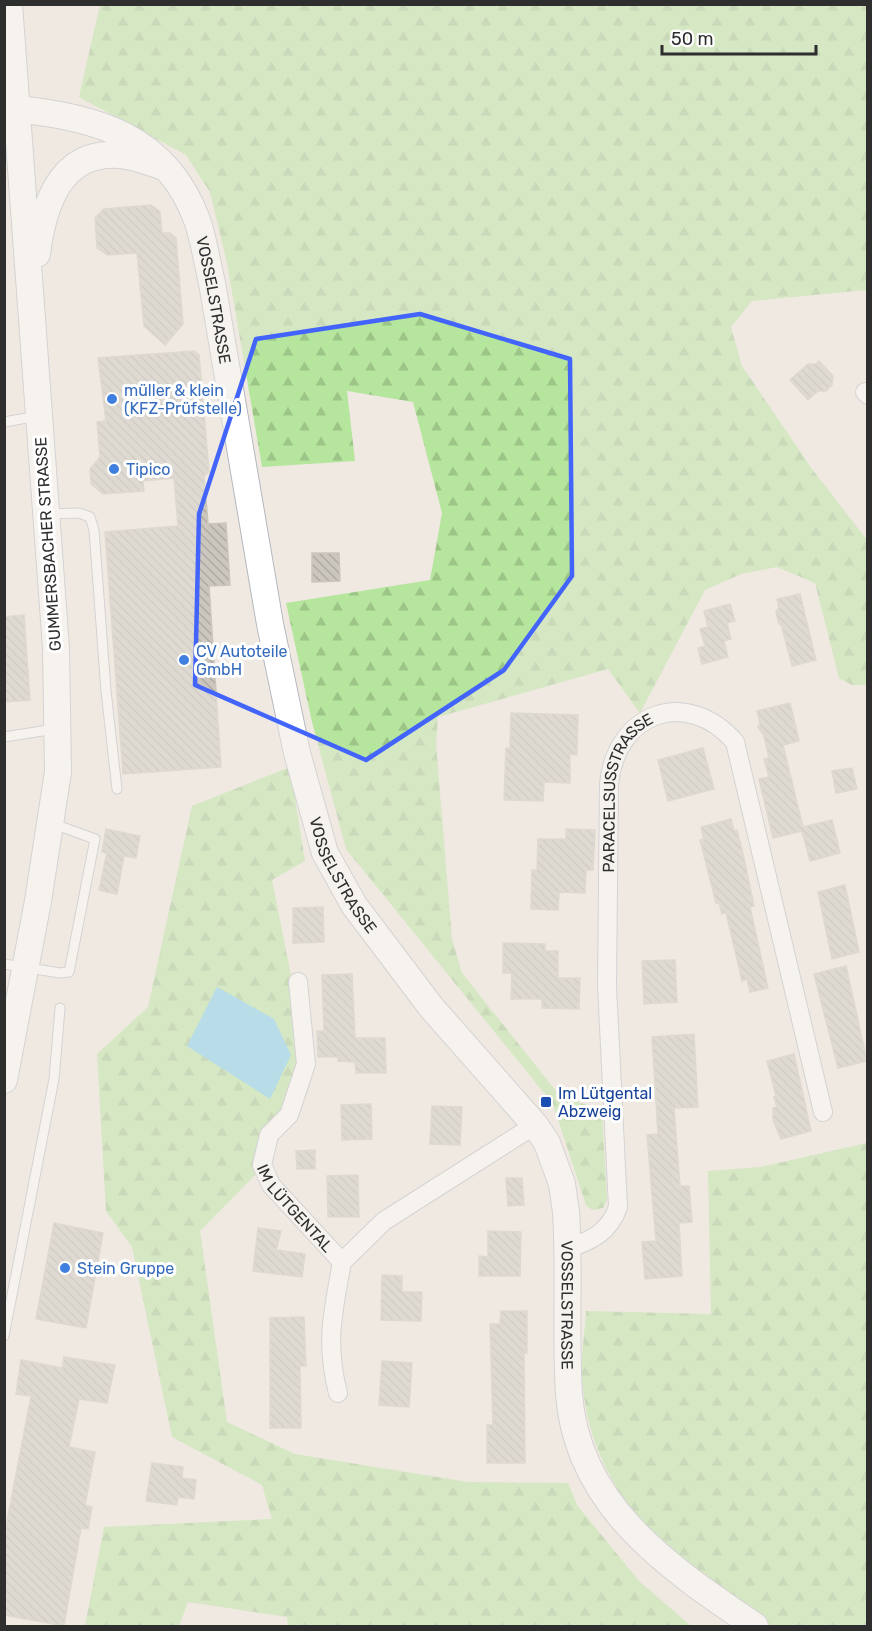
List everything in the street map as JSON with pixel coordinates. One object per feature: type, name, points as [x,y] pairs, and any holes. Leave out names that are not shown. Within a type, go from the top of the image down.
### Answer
[{"type":"street","name":"GUMMERSBACHER STRASSE","points":[[4,1080],[15,966],[51,823],[59,728],[56,648],[31,302],[16,109],[9,56],[9,4]]},
{"type":"street","name":"VOSSELSTRASSE","points":[[16,109],[62,114],[108,128],[148,149],[189,202],[202,236],[270,624],[297,753],[325,853],[354,905],[431,1007],[535,1125],[547,1143],[562,1184],[568,1248],[569,1395],[576,1431],[588,1464],[607,1499],[632,1532],[660,1558],[755,1626]]},
{"type":"street","points":[[31,302],[46,206],[58,182],[95,156],[121,155],[164,167]]},
{"type":"street","name":"PARACELSUSSTRASSE","points":[[568,1248],[587,1243],[601,1233],[613,1222],[618,1207],[607,987],[609,784],[615,752],[630,731],[660,714],[678,712],[695,714],[711,721],[735,742],[823,1112]]},
{"type":"street","name":"IM LÜTGENTAL","points":[[298,982],[306,1064],[289,1115],[269,1135],[262,1165],[271,1185],[342,1262]]},
{"type":"street","name":"IM LÜTGENTAL","points":[[338,1393],[330,1363],[332,1318],[342,1262],[384,1221],[535,1125]]},
{"type":"lane","points":[[4,422],[38,416]]},
{"type":"lane","points":[[45,514],[79,513],[90,517],[94,530],[106,691],[117,789]]},
{"type":"lane","points":[[4,737],[59,728]]},
{"type":"lane","points":[[15,966],[69,972],[95,839],[51,823]]},
{"type":"lane","points":[[4,1336],[54,1079],[60,1008]]},
{"type":"highlighted area","points":[[420,314],[570,359],[572,576],[504,670],[366,760],[195,685],[199,514],[256,339]]},
{"type":"green space","points":[[100,5],[867,5],[867,290],[752,301],[731,327],[742,366],[812,469],[867,540],[867,685],[852,685],[839,678],[815,583],[777,567],[741,574],[705,590],[640,713],[608,669],[438,717],[436,744],[452,939],[462,973],[560,1096],[602,1110],[607,1200],[603,1208],[592,1210],[586,1205],[553,1104],[346,849],[312,722],[286,603],[430,580],[442,513],[413,402],[347,391],[355,461],[262,467],[227,263],[210,192],[186,155],[79,97]]},
{"type":"green space","points":[[290,767],[305,861],[272,880],[292,981],[301,1060],[280,1111],[262,1135],[258,1172],[200,1231],[227,1422],[295,1454],[468,1482],[568,1483],[577,1505],[639,1581],[691,1626],[288,1626],[287,1617],[188,1602],[179,1626],[85,1626],[104,1527],[272,1519],[262,1485],[172,1437],[132,1247],[106,1211],[97,1054],[148,1007],[192,806]]},
{"type":"green space","points":[[867,1143],[867,1626],[802,1628],[772,1626],[664,1544],[623,1496],[607,1469],[594,1441],[586,1409],[582,1367],[586,1311],[711,1314],[708,1171],[761,1167]]},
{"type":"water","points":[[217,987],[274,1019],[291,1055],[270,1099],[187,1046]]},
{"type":"building","points":[[151,205],[160,212],[162,233],[170,233],[176,238],[183,324],[165,345],[144,326],[137,253],[108,255],[97,248],[95,218],[104,209]]},
{"type":"building","points":[[194,351],[199,355],[209,472],[204,476],[208,524],[226,523],[230,585],[209,586],[221,767],[123,774],[105,532],[178,526],[174,478],[143,481],[144,491],[103,494],[91,484],[90,469],[100,457],[97,422],[106,421],[98,358]]},
{"type":"building","points":[[819,361],[833,376],[832,385],[826,391],[818,391],[808,400],[790,380],[808,364],[816,364]]},
{"type":"building","points":[[312,553],[339,553],[340,581],[312,582]]},
{"type":"building","points":[[800,594],[816,660],[792,666],[776,612],[779,607],[777,599]]},
{"type":"building","points":[[730,604],[735,621],[727,623],[731,639],[724,641],[728,657],[702,664],[698,648],[705,646],[700,629],[708,627],[704,611]]},
{"type":"building","points":[[24,615],[30,700],[4,702],[4,617]]},
{"type":"building","points":[[790,703],[799,741],[783,745],[803,827],[832,820],[840,853],[810,861],[802,831],[773,838],[759,779],[769,777],[764,759],[769,758],[764,736],[758,727],[760,723],[757,711]]},
{"type":"building","points":[[511,713],[578,715],[577,755],[570,754],[570,783],[544,782],[543,801],[504,800],[506,748],[510,748]]},
{"type":"building","points":[[703,748],[714,789],[668,801],[658,760]]},
{"type":"building","points":[[852,768],[857,789],[836,793],[832,771]]},
{"type":"building","points":[[731,819],[734,831],[737,830],[744,858],[754,906],[750,907],[768,988],[750,992],[747,979],[742,981],[726,912],[722,914],[719,902],[716,903],[700,840],[704,839],[701,827]]},
{"type":"building","points":[[106,829],[140,836],[136,858],[124,856],[117,894],[99,890],[107,853],[102,852]]},
{"type":"building","points":[[566,829],[595,830],[593,870],[586,870],[585,893],[559,892],[558,910],[531,909],[532,870],[537,870],[538,839],[566,839]]},
{"type":"building","points":[[845,885],[859,952],[832,959],[818,892]]},
{"type":"building","points":[[323,907],[324,942],[293,943],[293,908]]},
{"type":"building","points":[[503,943],[545,944],[545,951],[558,951],[558,978],[580,978],[579,1009],[542,1008],[542,999],[511,999],[512,973],[503,973]]},
{"type":"building","points":[[675,960],[677,1002],[644,1004],[642,961]]},
{"type":"building","points":[[846,966],[867,1061],[838,1068],[814,974]]},
{"type":"building","points":[[352,974],[355,1038],[385,1038],[386,1073],[356,1073],[355,1062],[338,1061],[338,1057],[318,1057],[317,1031],[324,1031],[322,975]]},
{"type":"building","points":[[694,1034],[698,1107],[674,1108],[680,1186],[689,1186],[692,1222],[679,1223],[682,1276],[645,1279],[642,1242],[656,1241],[647,1135],[658,1134],[652,1037]]},
{"type":"building","points":[[794,1054],[811,1131],[781,1139],[773,1120],[773,1108],[777,1107],[774,1097],[776,1096],[767,1061]]},
{"type":"building","points":[[371,1104],[372,1139],[342,1140],[341,1105]]},
{"type":"building","points":[[432,1106],[462,1107],[460,1145],[430,1144]]},
{"type":"building","points":[[315,1150],[315,1169],[297,1169],[296,1151]]},
{"type":"building","points":[[358,1175],[359,1217],[328,1217],[327,1176]]},
{"type":"building","points":[[506,1178],[522,1178],[524,1205],[508,1206]]},
{"type":"building","points":[[54,1223],[103,1233],[86,1328],[36,1319]]},
{"type":"building","points":[[258,1228],[281,1231],[276,1250],[305,1254],[302,1277],[253,1271]]},
{"type":"building","points":[[488,1231],[521,1232],[520,1276],[479,1276],[479,1256],[488,1257]]},
{"type":"building","points":[[382,1275],[402,1276],[402,1292],[422,1292],[421,1321],[381,1320]]},
{"type":"building","points":[[501,1311],[527,1311],[527,1353],[524,1353],[525,1463],[487,1463],[487,1425],[493,1425],[490,1324],[500,1324]]},
{"type":"building","points":[[304,1317],[306,1366],[300,1366],[301,1428],[270,1428],[270,1318]]},
{"type":"building","points":[[64,1357],[115,1365],[107,1403],[79,1399],[69,1447],[95,1452],[85,1505],[92,1507],[88,1529],[81,1528],[64,1626],[4,1615],[4,1537],[31,1396],[16,1394],[21,1360],[62,1368]]},
{"type":"building","points":[[382,1361],[412,1363],[409,1407],[379,1405]]},
{"type":"building","points":[[152,1463],[183,1467],[182,1478],[196,1480],[194,1499],[178,1497],[177,1505],[146,1501]]},
{"type":"place","name":"müller & klein (KFZ-Prüfstelle)","points":[[112,399]]},
{"type":"place","name":"Tipico","points":[[114,469]]},
{"type":"place","name":"CV Autoteile GmbH","points":[[184,660]]},
{"type":"place","name":"Im Lütgental Abzweig","points":[[546,1102]]},
{"type":"place","name":"Stein Gruppe","points":[[65,1268]]}]
